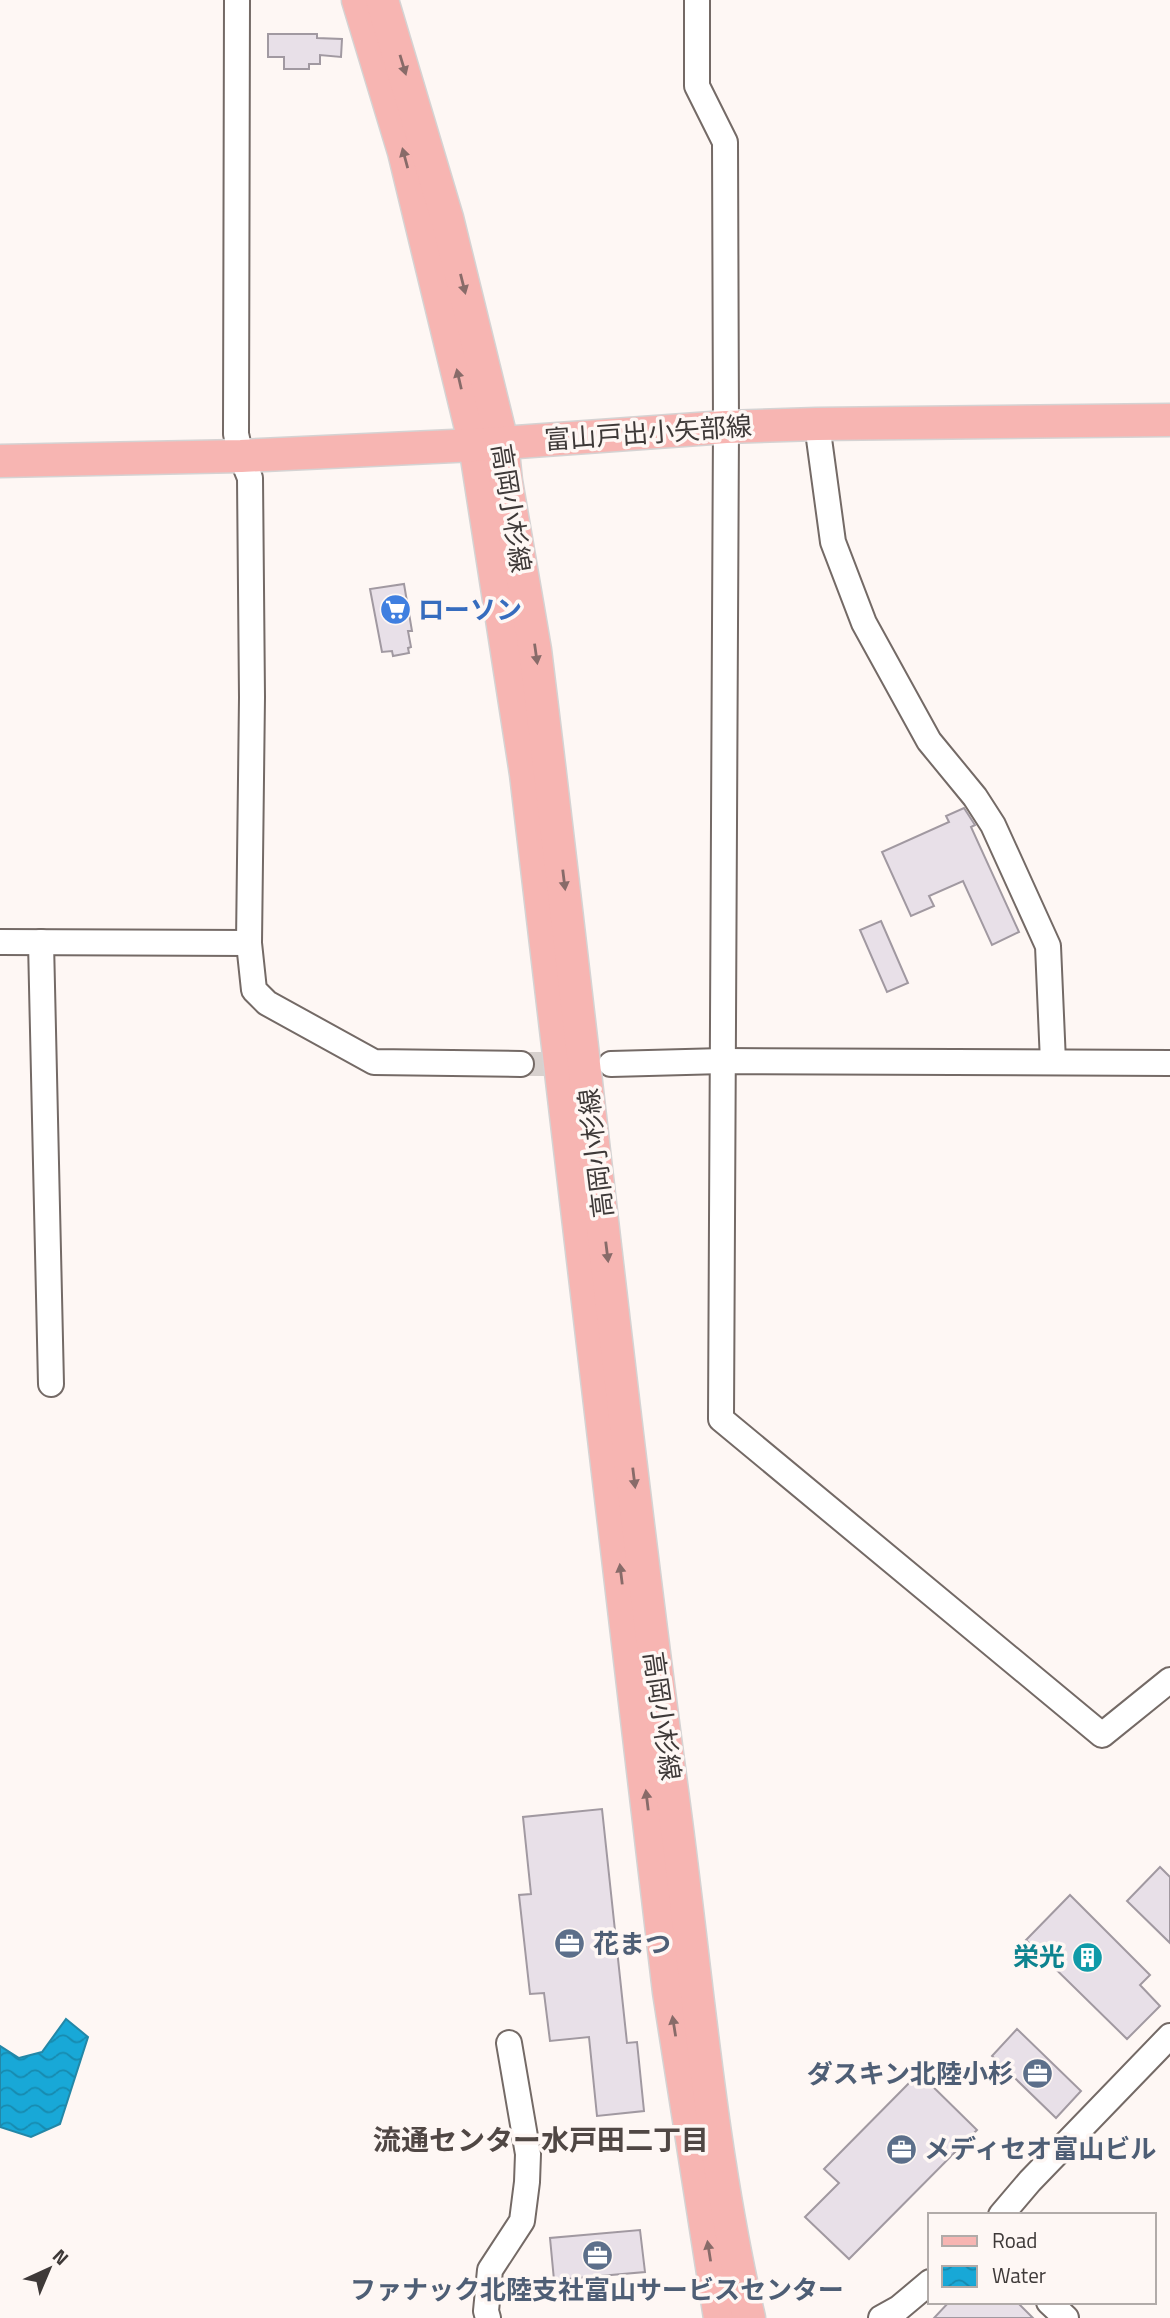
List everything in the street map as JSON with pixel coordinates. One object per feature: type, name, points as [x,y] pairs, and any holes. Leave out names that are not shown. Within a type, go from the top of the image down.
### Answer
[{"type":"main road","name":"高岡小杉線","points":[[358,0],[488,443],[506,481],[537,663],[657,1677],[718,2146],[748,2318]]},
{"type":"main road","name":"高岡小杉線","points":[[382,0],[447,218],[488,443],[669,1992],[720,2318]]},
{"type":"main road","name":"富山戸出小矢部線","points":[[0,461],[241,456],[817,424],[1170,419]]},
{"type":"street","points":[[237,0],[236,434],[250,478],[252,697],[249,943],[254,990],[267,1003],[374,1062],[521,1063]]},
{"type":"street","points":[[697,0],[696,86],[725,142],[721,1419],[1102,1735],[1170,1680]]},
{"type":"street","points":[[817,424],[834,542],[864,623],[929,741],[975,797],[993,825],[1048,946],[1053,1062]]},
{"type":"street","points":[[0,942],[249,943]]},
{"type":"street","points":[[41,942],[51,1384]]},
{"type":"street","points":[[611,1064],[723,1061],[1170,1063]]},
{"type":"street","points":[[1003,2213],[1030,2181],[1170,2036]]},
{"type":"street","points":[[488,2318],[486,2311],[489,2270],[522,2221],[527,2182],[528,2154],[509,2043]]},
{"type":"street","points":[[881,2318],[899,2308],[928,2283]]},
{"type":"street","points":[[1051,2304],[1066,2318]]},
{"type":"water","points":[[66,2019],[88,2037],[60,2124],[31,2137],[0,2127],[0,2046],[19,2058],[42,2052]]},
{"type":"building","points":[[268,34],[317,34],[317,38],[342,39],[341,57],[320,55],[320,64],[309,64],[309,69],[284,69],[284,57],[268,57]]},
{"type":"building","points":[[404,584],[412,631],[408,631],[411,647],[408,648],[409,653],[393,656],[392,651],[382,652],[370,589]]},
{"type":"building","points":[[964,808],[975,825],[971,827],[1019,932],[992,945],[963,881],[929,896],[934,906],[911,916],[882,852],[949,822],[946,816]]},
{"type":"building","points":[[881,921],[908,983],[887,992],[860,930]]},
{"type":"building","name":"花まつ","points":[[602,1809],[627,2043],[637,2042],[644,2111],[597,2116],[589,2037],[550,2041],[544,1993],[530,1994],[519,1895],[531,1894],[523,1817]]},
{"type":"building","points":[[1160,1867],[1170,1877],[1170,1943],[1127,1901]]},
{"type":"building","name":"栄光","points":[[1070,1895],[1150,1975],[1140,1985],[1160,2006],[1127,2039],[1026,1940]]},
{"type":"building","name":"ダスキン北陸小杉","points":[[1017,2029],[1081,2091],[1056,2118],[992,2056]]},
{"type":"building","name":"メディセオ富山ビル","points":[[919,2073],[977,2130],[849,2259],[805,2217],[839,2183],[824,2169]]},
{"type":"building","name":"ファナック北陸支社富山サービスセンター","points":[[640,2230],[645,2272],[554,2280],[550,2238]]},
{"type":"building","points":[[947,2304],[1019,2304],[1033,2318],[934,2318]]},
{"type":"tunnel","points":[[521,1064],[575,1064]]},
{"type":"place","name":"ローソン","points":[[395,610]]},
{"type":"place","name":"花まつ","points":[[570,1944]]},
{"type":"place","name":"栄光","points":[[1088,1957]]},
{"type":"place","name":"ダスキン北陸小杉","points":[[1037,2074]]},
{"type":"place","name":"メディセオ富山ビル","points":[[901,2149]]},
{"type":"place","name":"ファナック北陸支社富山サービスセンター","points":[[597,2255]]},
{"type":"district","name":"流通センター水戸田二丁目","points":[[541,2140]]}]
